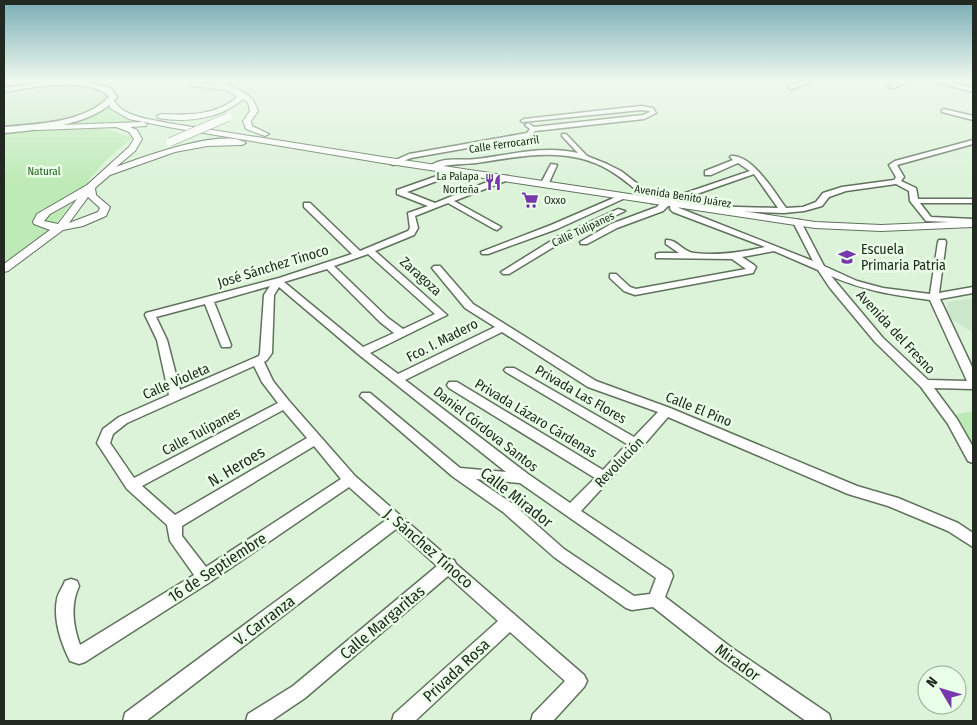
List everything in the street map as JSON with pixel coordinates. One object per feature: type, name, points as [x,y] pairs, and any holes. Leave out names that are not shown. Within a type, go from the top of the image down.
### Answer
[{"type":"highway","points":[[4,130],[26,128],[83,115]]},
{"type":"main road","points":[[127,115],[168,125]]},
{"type":"main road","points":[[137,115],[206,115]]},
{"type":"main road","points":[[90,187],[92,196],[105,207],[102,214],[80,224],[61,227],[44,226],[38,220],[47,212],[90,187],[105,174],[125,162],[231,115]]},
{"type":"main road","points":[[251,115],[247,121],[249,127],[257,132],[391,161]]},
{"type":"main road","points":[[94,125],[131,130],[138,139],[133,148],[111,164],[105,174]]},
{"type":"main road","points":[[26,128],[94,125],[168,125]]},
{"type":"main road","name":"Avenida Benito Juárez","points":[[168,125],[619,199],[697,208],[798,224]]},
{"type":"main road","points":[[105,174],[194,145],[220,142],[237,142],[391,161]]},
{"type":"main road","name":"Avenida Benito Juárez","points":[[391,161],[434,166],[457,172]]},
{"type":"main road","name":"Avenida Benito Juárez","points":[[504,179],[545,183],[666,204],[850,231],[886,231],[973,224]]},
{"type":"main road","points":[[4,269],[61,227],[90,187]]},
{"type":"street","points":[[586,115],[524,122],[533,129],[651,115]]},
{"type":"street","points":[[960,115],[973,118]]},
{"type":"street","points":[[391,161],[409,156],[529,135],[533,129]]},
{"type":"street","points":[[564,135],[584,156]]},
{"type":"street","points":[[897,182],[900,177],[893,165],[896,162],[973,142]]},
{"type":"street","name":"Calle Ferrocarril","points":[[434,166],[440,162],[467,162],[546,152],[584,156],[606,165],[676,210],[775,248],[854,283],[882,291],[934,297],[973,290]]},
{"type":"street","points":[[708,175],[735,158],[756,171],[784,211]]},
{"type":"street","points":[[545,183],[553,166]]},
{"type":"street","points":[[584,242],[614,226],[660,209],[666,204],[712,184],[756,171]]},
{"type":"street","points":[[457,172],[400,192],[436,206],[504,179]]},
{"type":"street","points":[[697,208],[784,211],[819,204],[826,195],[845,189],[897,182],[913,190],[914,201],[929,219],[973,224]]},
{"type":"street","points":[[485,252],[554,227],[619,199]]},
{"type":"street","points":[[450,200],[497,227]]},
{"type":"street","points":[[914,201],[973,201]]},
{"type":"street","points":[[307,205],[358,254]]},
{"type":"street","name":"Calle Tulipanes","points":[[506,272],[557,239],[596,220],[621,211],[607,205]]},
{"type":"street","name":"José Sánchez Tinoco","points":[[176,397],[162,340],[150,315],[276,281],[369,250],[411,233],[414,228],[411,215],[436,206]]},
{"type":"street","points":[[586,214],[596,220]]},
{"type":"street","name":"Avenida del Fresno","points":[[798,224],[820,267],[833,286],[879,340],[924,384],[953,422],[973,458]]},
{"type":"street","points":[[554,227],[557,239]]},
{"type":"street","points":[[669,242],[689,256]]},
{"type":"street","points":[[942,242],[934,297],[973,381]]},
{"type":"street","points":[[659,256],[734,256],[775,248]]},
{"type":"street","name":"Zaragoza","points":[[362,352],[442,315],[369,250]]},
{"type":"street","points":[[613,276],[628,289],[635,292],[750,271],[751,267],[734,256]]},
{"type":"street","points":[[327,264],[384,320],[401,333]]},
{"type":"street","name":"Calle El Pino","points":[[437,268],[469,306],[592,384],[666,411],[853,490],[893,502],[944,524],[973,541]]},
{"type":"street","points":[[258,362],[266,353],[269,295],[276,281]]},
{"type":"street","name":"Daniel Córdova Santos","points":[[276,281],[362,352],[523,478],[665,576],[656,600]]},
{"type":"street","points":[[208,300],[226,345]]},
{"type":"street","name":"Fco. I. Madero","points":[[397,379],[501,328]]},
{"type":"street","name":"Calle Violeta","points":[[132,485],[103,443],[107,432],[123,420],[258,362]]},
{"type":"street","name":"J. Sánchez Tinoco","points":[[258,362],[268,382],[284,404],[350,480],[450,566],[578,681],[540,721]]},
{"type":"street","name":"Privada Las Flores","points":[[510,370],[637,444]]},
{"type":"street","points":[[924,384],[973,385]]},
{"type":"street","name":"Privada Lázaro Cárdenas","points":[[453,385],[604,477]]},
{"type":"street","name":"Calle Mirador","points":[[366,396],[457,473],[508,508],[559,553],[632,603],[656,600]]},
{"type":"street","name":"Calle Tulipanes","points":[[132,485],[284,404]]},
{"type":"street","name":"Revolución","points":[[571,512],[666,411]]},
{"type":"street","name":"N. Heroes","points":[[174,523],[316,439]]},
{"type":"street","points":[[457,473],[523,478]]},
{"type":"street","name":"16 de Septiembre","points":[[71,586],[65,599],[68,629],[72,648],[76,655],[84,653],[204,577],[350,480]]},
{"type":"street","points":[[132,485],[174,523],[175,537],[204,577]]},
{"type":"street","name":"V. Carranza","points":[[132,720],[396,520]]},
{"type":"street","name":"Calle Margaritas","points":[[256,721],[299,692],[450,566]]},
{"type":"street","name":"Mirador","points":[[656,600],[726,654],[822,721]]},
{"type":"street","name":"Privada Rosa","points":[[401,721],[511,620]]},
{"type":"shaded area","points":[[4,115],[81,115],[51,123],[4,128]]},
{"type":"shaded area","points":[[973,298],[973,333],[948,317],[947,302]]},
{"type":"green space","points":[[85,115],[121,115],[149,123],[46,126]]},
{"type":"green space","name":"Natural","points":[[82,127],[107,129],[134,138],[121,147],[98,169],[44,238],[4,264],[4,132]]},
{"type":"green space","points":[[973,411],[973,447],[954,415]]},
{"type":"place","name":"La Palapa Norteña","points":[[493,182]]},
{"type":"place","name":"Oxxo","points":[[530,200]]},
{"type":"place","name":"Escuela Primaria Patria","points":[[847,257]]}]
